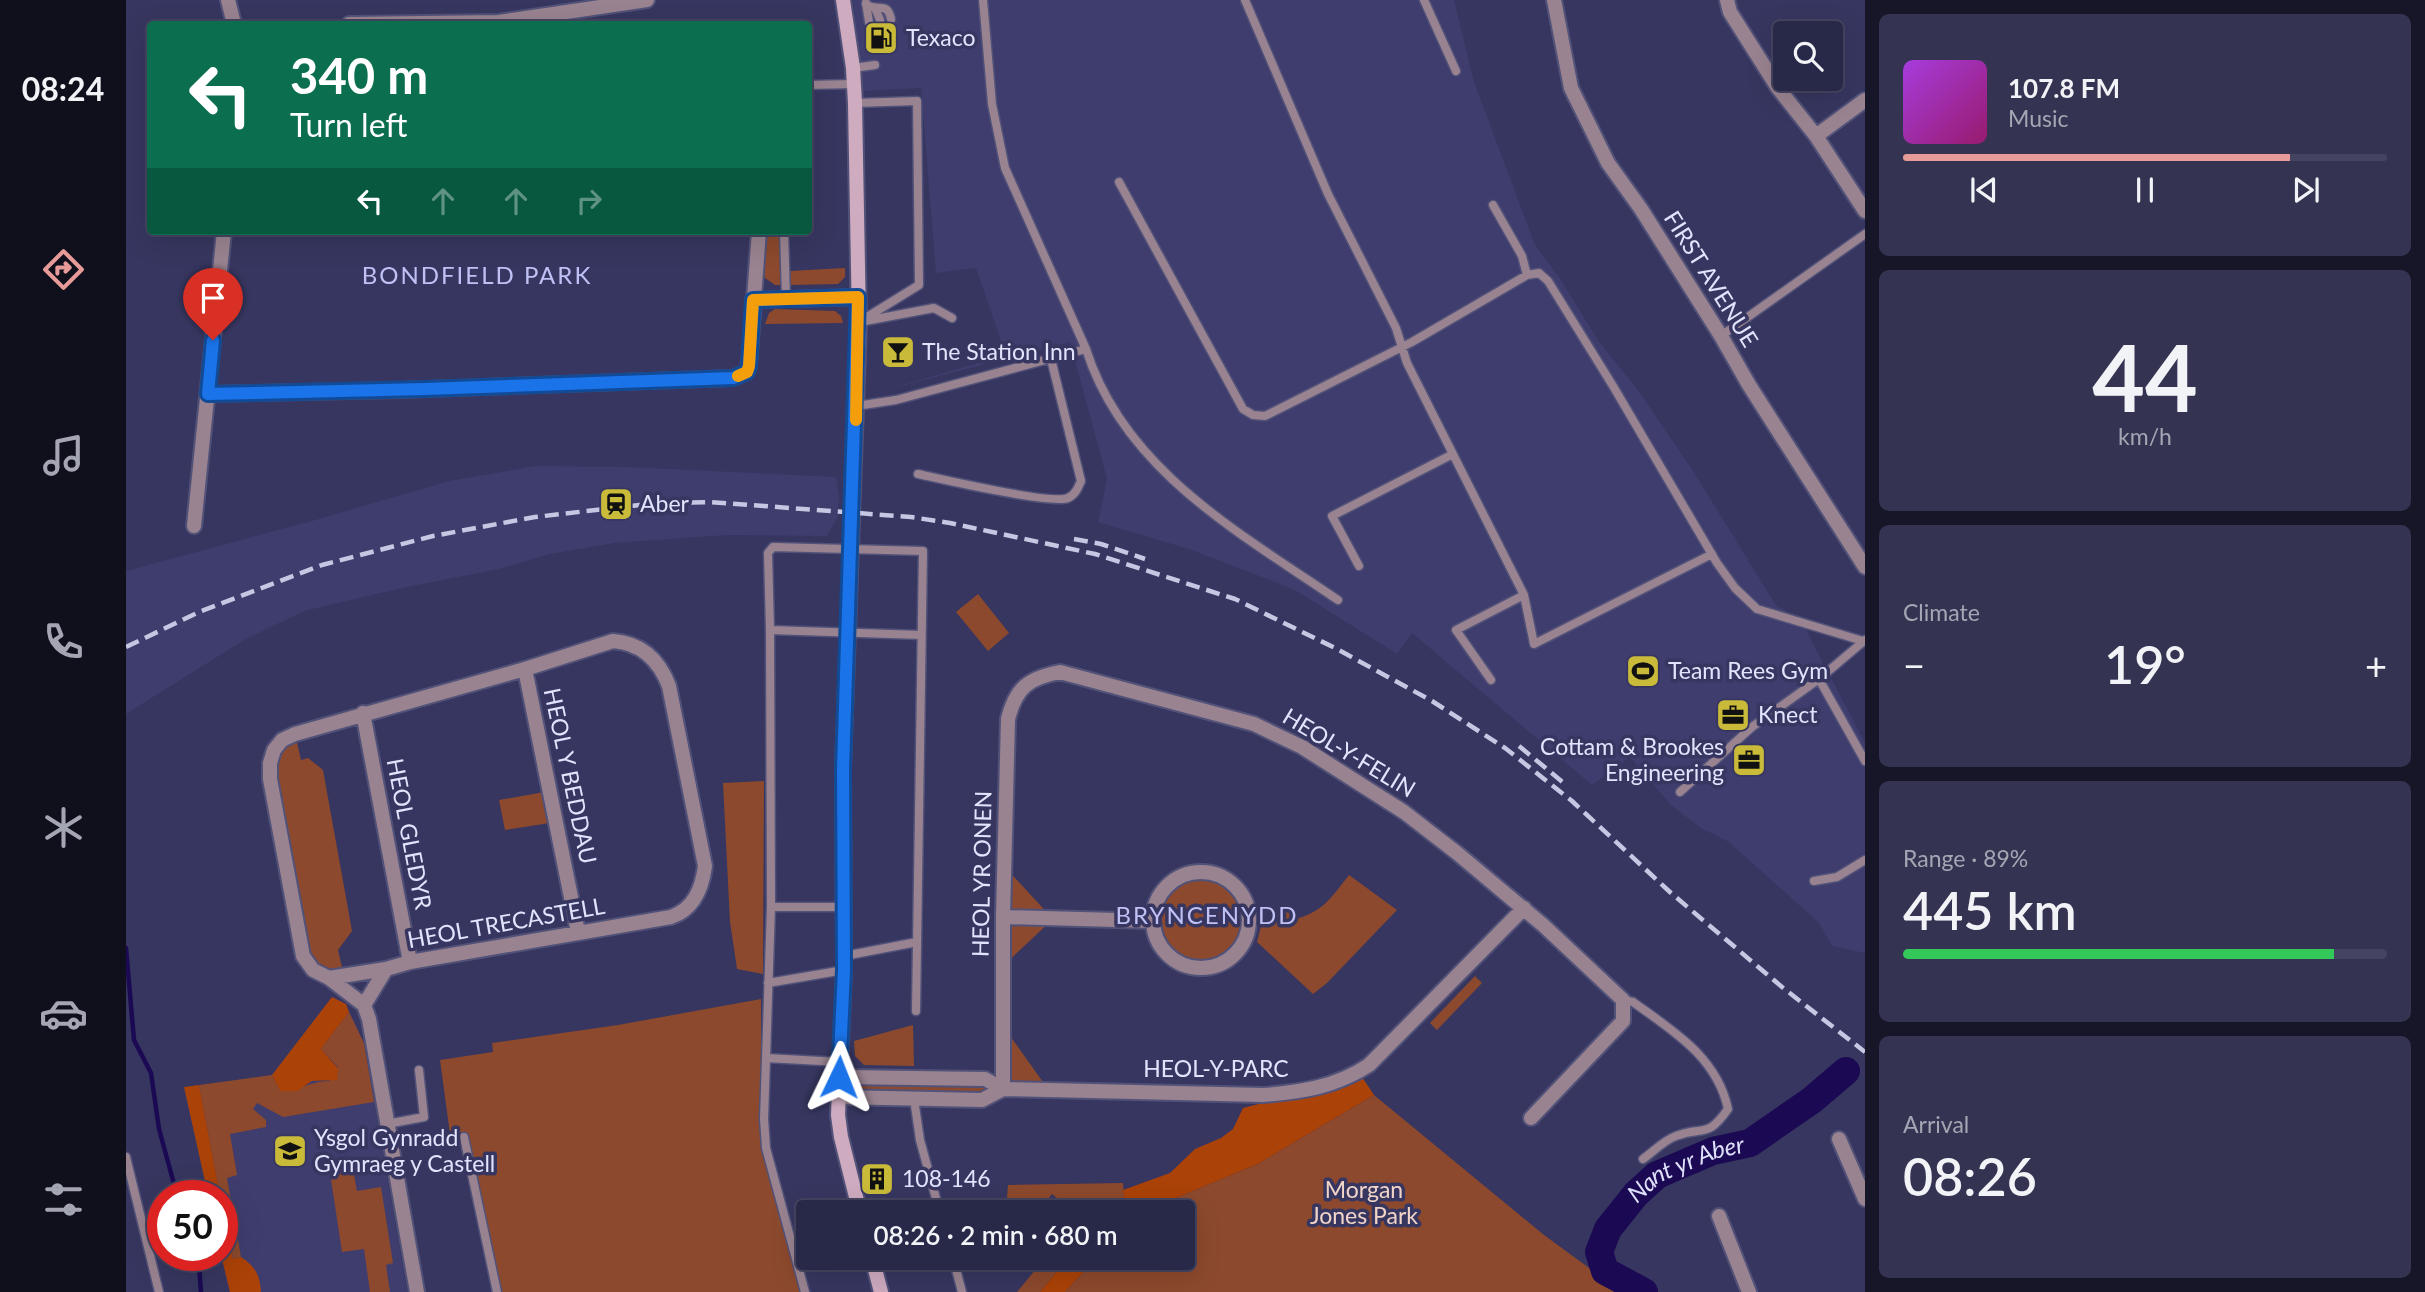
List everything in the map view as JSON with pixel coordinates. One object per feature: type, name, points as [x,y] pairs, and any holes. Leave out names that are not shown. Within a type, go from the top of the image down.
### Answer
[{"type":"main road","points":[[843,0],[855,103],[859,322],[843,769],[844,963],[838,1097],[841,1137],[857,1200]]},
{"type":"main road","points":[[875,1270],[881,1292]]},
{"type":"street","points":[[228,0],[233,21]]},
{"type":"street","points":[[505,21],[647,0]]},
{"type":"street","name":"FIRST AVENUE","points":[[1554,0],[1571,88],[1608,163],[1641,209],[1865,567]]},
{"type":"street","points":[[1727,0],[1730,12],[1778,88],[1816,136],[1865,211]]},
{"type":"street","points":[[1816,136],[1865,100]]},
{"type":"street","points":[[194,526],[224,235]]},
{"type":"street","points":[[208,394],[414,390],[733,378],[747,372],[749,366],[759,235]]},
{"type":"street","points":[[753,300],[858,297]]},
{"type":"street","name":"HEOL TRECASTELL","points":[[613,641],[629,642],[645,651],[663,671],[669,686],[705,866],[702,884],[695,899],[684,913],[671,917],[410,962],[386,969],[364,1005],[329,978],[313,970],[303,956],[270,779],[270,763],[274,750],[282,740],[363,713],[525,669],[613,641]]},
{"type":"street","name":"HEOL Y BEDDAU","points":[[525,669],[578,932]]},
{"type":"street","name":"HEOL-Y-FELIN","points":[[1042,676],[1060,672],[1086,678],[1200,708],[1277,734],[1342,771],[1404,812],[1524,908],[1623,1000]]},
{"type":"street","name":"HEOL YR ONEN","points":[[1003,1089],[1003,917],[1009,719],[1018,692],[1030,681],[1042,676]]},
{"type":"street","name":"HEOL GLEDYR","points":[[363,713],[410,962]]},
{"type":"street","points":[[1194,873],[1210,873],[1226,878],[1238,889],[1247,904],[1250,920],[1247,936],[1240,950],[1215,967],[1200,968],[1185,966],[1172,959],[1155,934],[1153,921],[1157,903],[1165,889],[1178,878],[1194,873]]},
{"type":"street","name":"HEOL-Y-PARC","points":[[840,1070],[985,1079],[1003,1089],[1263,1095],[1295,1093],[1351,1077],[1386,1050],[1524,908]]},
{"type":"street","points":[[1003,917],[1153,921]]},
{"type":"street","points":[[329,978],[386,969]]},
{"type":"street","points":[[1531,1118],[1623,1021],[1623,1000]]},
{"type":"street","points":[[364,1005],[369,1019],[417,1292]]},
{"type":"street","name":"HEOL-Y-PARC","points":[[838,1097],[982,1100],[1003,1089]]},
{"type":"street","points":[[1839,1139],[1865,1199]]},
{"type":"street","points":[[1719,1216],[1749,1292]]},
{"type":"lane","points":[[983,0],[992,104],[1005,168],[1086,349],[1096,379],[1128,431],[1174,483],[1236,531],[1338,600]]},
{"type":"lane","points":[[1245,0],[1328,194],[1396,328],[1401,347],[1524,595],[1534,644],[1712,554]]},
{"type":"lane","points":[[1424,0],[1456,71]]},
{"type":"lane","points":[[869,4],[887,8],[891,19]]},
{"type":"lane","points":[[869,4],[880,20]]},
{"type":"lane","points":[[869,4],[869,22]]},
{"type":"lane","points":[[853,68],[872,63]]},
{"type":"lane","points":[[812,85],[854,84]]},
{"type":"lane","points":[[855,103],[917,102],[919,285],[859,322]]},
{"type":"lane","points":[[1119,182],[1243,409],[1253,415],[1265,416],[1401,347],[1527,275],[1539,273],[1548,281],[1734,588],[1757,609],[1864,640]]},
{"type":"lane","points":[[1493,205],[1522,256],[1527,275]]},
{"type":"lane","points":[[1721,336],[1865,234]]},
{"type":"lane","points":[[784,235],[786,298]]},
{"type":"lane","points":[[859,322],[934,309],[952,318]]},
{"type":"lane","points":[[856,406],[896,400],[1086,349]]},
{"type":"lane","points":[[918,474],[1044,498],[1067,499],[1076,492],[1081,481],[1051,359]]},
{"type":"lane","points":[[1359,566],[1332,516],[1453,454]]},
{"type":"lane","points":[[805,1292],[766,1148],[771,907],[768,553],[773,547],[923,551],[916,1012]]},
{"type":"lane","points":[[1491,680],[1456,630],[1524,595]]},
{"type":"lane","points":[[770,630],[921,635]]},
{"type":"lane","points":[[1680,792],[1752,727],[1819,679],[1864,640]]},
{"type":"lane","points":[[1819,679],[1865,761]]},
{"type":"lane","points":[[1814,881],[1837,877],[1865,860]]},
{"type":"lane","points":[[771,907],[844,907]]},
{"type":"lane","points":[[768,983],[917,942]]},
{"type":"lane","points":[[1623,1000],[1633,1002],[1690,1044],[1713,1069],[1726,1095],[1728,1109],[1716,1125],[1702,1132],[1675,1136],[1643,1159]]},
{"type":"lane","points":[[766,1058],[840,1070]]},
{"type":"lane","points":[[387,1124],[424,1117],[419,1070]]},
{"type":"lane","points":[[914,1099],[920,1140],[936,1200]]},
{"type":"lane","points":[[464,1137],[497,1292]]},
{"type":"lane","points":[[126,1157],[159,1292]]},
{"type":"lane","points":[[956,1270],[962,1292]]},
{"type":"shaded area","points":[[853,0],[1454,0],[1474,82],[1535,245],[1561,280],[1599,342],[1638,390],[1691,468],[1776,605],[1810,620],[1807,632],[1865,743],[1865,953],[1832,946],[1819,923],[1729,842],[1701,828],[1671,805],[1630,757],[1592,785],[1412,633],[1397,654],[1295,590],[1192,550],[1098,522],[1107,479],[1070,342],[875,393],[1006,355],[976,268],[936,273],[921,88],[863,91]]},
{"type":"shaded area","points":[[536,466],[628,467],[836,477],[838,516],[827,536],[727,535],[615,543],[550,554],[499,569],[304,611],[244,640],[126,714],[126,571],[449,481]]},
{"type":"shaded area","name":"Ysgol Gynradd Gymraeg y Castell","points":[[332,997],[346,1004],[364,1043],[407,1292],[230,1292],[225,1271],[238,1271],[238,1180],[205,1180],[184,1088],[272,1075]]},
{"type":"shaded area","points":[[332,997],[346,1004],[349,1012],[321,1049],[338,1068],[337,1080],[312,1081],[297,1091],[280,1091],[272,1075]]},
{"type":"shaded area","points":[[1362,1077],[1374,1095],[1258,1164],[1171,1200],[1120,1200],[1124,1196],[1123,1190],[1170,1173],[1195,1149],[1221,1138],[1233,1129],[1243,1108]]},
{"type":"shaded area","points":[[199,1085],[217,1180],[205,1180],[184,1087]]},
{"type":"shaded area","points":[[241,1257],[258,1276],[261,1292],[230,1292],[225,1271],[238,1271],[238,1258]]},
{"type":"shaded area","points":[[1058,1270],[1085,1270],[1065,1292],[1040,1292]]},
{"type":"green space","points":[[767,235],[781,235],[781,285],[775,285],[765,278],[763,270]]},
{"type":"green space","points":[[845,268],[845,277],[838,284],[789,285],[790,271]]},
{"type":"green space","points":[[775,309],[835,311],[841,316],[843,323],[765,324],[769,313]]},
{"type":"green space","points":[[978,594],[1009,633],[988,651],[956,612]]},
{"type":"green space","points":[[295,734],[301,760],[308,758],[323,770],[352,931],[338,950],[344,976],[313,970],[270,779],[274,750]]},
{"type":"green space","points":[[764,781],[763,974],[737,969],[730,922],[723,783]]},
{"type":"green space","points":[[550,791],[556,822],[505,830],[499,800]]},
{"type":"green space","points":[[1004,866],[1053,919],[1003,966]]},
{"type":"green space","points":[[1349,875],[1397,910],[1327,983],[1313,994],[1257,942],[1262,922],[1286,910],[1299,918],[1316,911]]},
{"type":"green space","points":[[1203,879],[1219,883],[1232,891],[1240,904],[1244,920],[1240,936],[1232,949],[1219,957],[1203,961],[1187,957],[1174,949],[1166,936],[1162,920],[1166,904],[1174,891],[1187,883]]},
{"type":"green space","points":[[1475,976],[1482,983],[1437,1030],[1430,1023]]},
{"type":"green space","points":[[761,999],[761,1120],[801,1292],[497,1292],[465,1140],[466,1132],[450,1134],[440,1060],[493,1052],[492,1043],[618,1025]]},
{"type":"green space","points":[[349,1012],[364,1043],[374,1102],[283,1117],[257,1103],[253,1109],[266,1120],[266,1127],[230,1134],[237,1175],[227,1180],[217,1180],[199,1085],[272,1075],[280,1091],[329,1081],[338,1067],[321,1049]]},
{"type":"green space","points":[[913,1025],[914,1066],[864,1065],[855,1056],[854,1041]]},
{"type":"green space","points":[[1003,1026],[1048,1089],[993,1096],[838,1097],[840,1077],[985,1079],[1003,1089]]},
{"type":"green space","name":"Morgan Jones Park","points":[[1374,1095],[1544,1235],[1622,1292],[1065,1292],[1085,1270],[1195,1270],[1195,1200],[1171,1200],[1258,1164]]},
{"type":"green space","points":[[353,1169],[357,1191],[381,1187],[393,1263],[386,1265],[390,1292],[370,1292],[364,1249],[342,1252],[330,1173]]},
{"type":"green space","points":[[1123,1183],[1124,1196],[1120,1200],[1059,1200],[1052,1194],[1048,1200],[1008,1200],[1008,1185]]},
{"type":"green space","points":[[1035,1270],[1058,1270],[1040,1292],[1017,1292]]},
{"type":"waterway","points":[[126,948],[134,1040],[151,1073],[159,1129],[173,1180]]},
{"type":"waterway","name":"Nant yr Aber","points":[[1644,1292],[1605,1271],[1599,1252],[1608,1229],[1636,1194],[1657,1175],[1713,1151],[1750,1143],[1812,1100],[1846,1071]]},
{"type":"waterway","points":[[199,1271],[201,1292]]},
{"type":"railway","points":[[126,647],[199,612],[322,565],[433,536],[535,517],[648,504],[710,502],[911,517],[1095,554],[1235,599],[1335,648],[1432,701],[1505,748],[1572,801],[1671,893],[1782,987],[1865,1052]]},
{"type":"railway","points":[[1074,539],[1101,544],[1145,559]]},
{"type":"railway","points":[[1519,746],[1565,784]]},
{"type":"slow traffic","points":[[738,376],[747,372],[749,366],[753,300],[858,297],[856,420]]},
{"type":"place","name":"Texaco","points":[[881,38]]},
{"type":"place","name":"The Station Inn","points":[[898,352]]},
{"type":"place","name":"Aber","points":[[616,504]]},
{"type":"place","name":"Team Rees Gym","points":[[1643,671]]},
{"type":"place","name":"Knect","points":[[1733,715]]},
{"type":"place","name":"Cottam & Brookes Engineering","points":[[1749,760]]},
{"type":"place","name":"Ysgol Gynradd Gymraeg y Castell","points":[[290,1151]]},
{"type":"place","name":"108-146","points":[[877,1179]]},
{"type":"district","name":"BONDFIELD PARK","points":[[477,276]]},
{"type":"district","name":"BRYNCENYDD","points":[[1207,916]]},
{"type":"route","points":[[213,340],[208,394],[733,378],[747,372],[749,366],[753,300],[858,297],[843,769],[844,970],[839,1077]]}]
